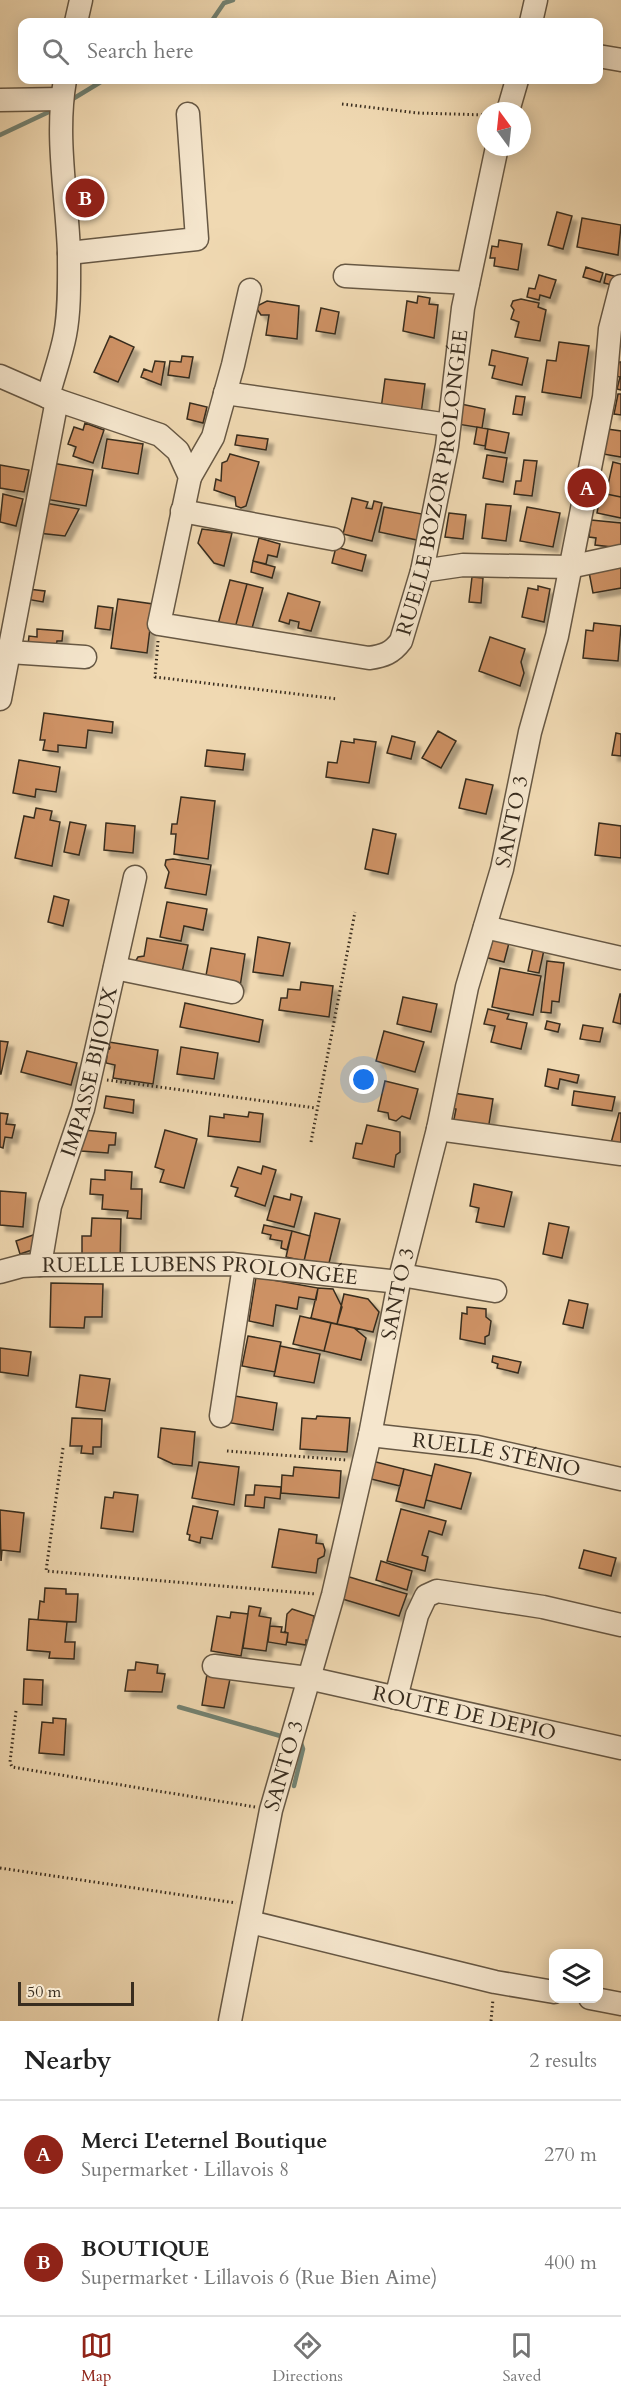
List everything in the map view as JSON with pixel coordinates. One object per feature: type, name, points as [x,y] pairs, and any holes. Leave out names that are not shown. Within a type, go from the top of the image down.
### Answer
[{"type":"street","points":[[77,18],[81,0]]},
{"type":"street","points":[[532,18],[536,0]]},
{"type":"street","points":[[603,57],[621,60]]},
{"type":"street","points":[[511,102],[516,84]]},
{"type":"street","points":[[0,100],[63,93],[62,137],[69,253],[65,336],[0,699]]},
{"type":"street","points":[[69,253],[197,239],[188,114]]},
{"type":"street","name":"RUELLE BOZOR PROLONGÉE","points":[[159,624],[369,658],[382,657],[395,650],[401,641],[422,571],[449,425],[468,283],[495,156]]},
{"type":"street","points":[[345,276],[468,283]]},
{"type":"street","name":"SANTO 3","points":[[230,2021],[271,1810],[333,1595],[370,1434],[400,1279],[438,1129],[467,987],[502,868],[530,732],[557,636],[604,397],[610,329],[621,286]]},
{"type":"street","points":[[159,624],[190,477],[213,437],[250,290]]},
{"type":"street","points":[[0,376],[52,399],[160,435],[178,451],[190,477]]},
{"type":"street","points":[[225,393],[449,425]]},
{"type":"street","points":[[182,511],[333,539]]},
{"type":"street","points":[[422,571],[463,566],[569,567],[621,556]]},
{"type":"street","points":[[9,652],[85,657]]},
{"type":"street","name":"IMPASSE BIJOUX","points":[[40,1265],[50,1206],[84,1109],[135,877]]},
{"type":"street","points":[[485,927],[621,958]]},
{"type":"street","points":[[115,968],[232,992]]},
{"type":"street","points":[[438,1129],[621,1154]]},
{"type":"street","name":"RUELLE LUBENS PROLONGÉE","points":[[0,1272],[22,1266],[40,1265],[244,1266],[400,1279],[495,1290]]},
{"type":"street","points":[[221,1416],[244,1266]]},
{"type":"street","name":"RUELLE STÉNIO","points":[[370,1434],[477,1447],[621,1479]]},
{"type":"street","points":[[396,1698],[417,1615],[426,1596],[437,1591],[543,1607],[621,1624]]},
{"type":"street","name":"ROUTE DE DEPIO","points":[[214,1666],[308,1678],[621,1748]]},
{"type":"street","points":[[251,1914],[495,1982],[549,1991]]},
{"type":"street","points":[[603,2000],[621,2004]]},
{"type":"path","points":[[342,104],[418,113],[477,115]]},
{"type":"path","points":[[159,624],[155,677],[338,699]]},
{"type":"path","points":[[311,1142],[355,912]]},
{"type":"path","points":[[90,1078],[316,1107]]},
{"type":"path","points":[[63,1448],[46,1570],[333,1595]]},
{"type":"path","points":[[227,1451],[363,1461]]},
{"type":"path","points":[[16,1711],[9,1762],[12,1767],[271,1810]]},
{"type":"path","points":[[0,1868],[251,1914]]},
{"type":"building","points":[[557,212],[572,216],[563,249],[548,245]]},
{"type":"building","points":[[582,218],[621,225],[618,255],[577,247]]},
{"type":"building","points":[[499,240],[522,244],[518,270],[494,266],[495,258],[490,258],[492,246],[498,247]]},
{"type":"building","points":[[586,267],[603,273],[600,282],[583,277]]},
{"type":"building","points":[[606,274],[614,276],[612,285],[604,283]]},
{"type":"building","points":[[539,275],[556,280],[550,298],[540,295],[539,300],[527,297],[529,288],[535,289]]},
{"type":"building","points":[[418,296],[430,298],[429,304],[438,305],[434,338],[403,331],[407,301],[417,303]]},
{"type":"building","points":[[521,299],[539,303],[538,307],[546,310],[540,341],[515,337],[519,322],[511,319],[514,310],[511,306],[513,301]]},
{"type":"building","points":[[267,301],[299,306],[297,339],[266,335],[269,315],[261,315],[257,309],[259,305]]},
{"type":"building","points":[[321,308],[339,312],[335,334],[316,331]]},
{"type":"building","points":[[110,336],[134,347],[118,382],[94,372]]},
{"type":"building","points":[[559,342],[589,346],[581,398],[542,392],[547,360],[556,361]]},
{"type":"building","points":[[492,350],[528,358],[522,385],[492,378],[495,366],[489,365]]},
{"type":"building","points":[[182,356],[193,357],[189,378],[168,375],[170,361],[181,362]]},
{"type":"building","points":[[155,361],[165,362],[161,385],[141,377],[144,369],[152,372]]},
{"type":"building","points":[[619,362],[621,362],[621,390],[617,389],[620,377],[616,376]]},
{"type":"building","points":[[385,379],[425,384],[421,414],[381,409]]},
{"type":"building","points":[[618,394],[621,394],[621,415],[614,414]]},
{"type":"building","points":[[516,396],[525,397],[522,415],[513,414]]},
{"type":"building","points":[[190,403],[207,407],[203,423],[187,419]]},
{"type":"building","points":[[461,404],[485,409],[482,428],[457,424]]},
{"type":"building","points":[[85,423],[104,430],[93,463],[73,456],[76,447],[68,444],[74,427],[83,430]]},
{"type":"building","points":[[477,427],[488,429],[485,446],[474,444]]},
{"type":"building","points":[[488,429],[509,433],[505,453],[485,449]]},
{"type":"building","points":[[607,429],[621,431],[621,457],[603,454]]},
{"type":"building","points":[[237,435],[268,439],[266,450],[235,445]]},
{"type":"building","points":[[107,439],[143,444],[138,474],[102,468]]},
{"type":"building","points":[[230,454],[259,462],[246,506],[241,508],[236,506],[235,497],[214,490],[216,479],[221,481],[222,463],[227,461]]},
{"type":"building","points":[[487,455],[507,458],[503,482],[483,478]]},
{"type":"building","points":[[524,460],[537,461],[532,496],[514,494],[516,481],[521,481]]},
{"type":"building","points":[[613,462],[621,464],[621,497],[606,494]]},
{"type":"building","points":[[52,463],[93,470],[86,506],[45,499]]},
{"type":"building","points":[[0,465],[29,470],[24,492],[0,488]]},
{"type":"building","points":[[597,492],[621,497],[621,518],[597,513],[599,502],[595,501]]},
{"type":"building","points":[[3,494],[23,499],[16,526],[0,522]]},
{"type":"building","points":[[352,498],[368,502],[366,508],[372,509],[374,501],[382,503],[372,541],[343,534]]},
{"type":"building","points":[[45,503],[79,509],[65,536],[38,533]]},
{"type":"building","points":[[486,504],[511,506],[506,541],[482,538]]},
{"type":"building","points":[[384,507],[422,514],[417,540],[379,532]]},
{"type":"building","points":[[527,507],[560,513],[553,547],[520,541]]},
{"type":"building","points":[[449,513],[466,515],[463,539],[445,537]]},
{"type":"building","points":[[591,520],[621,523],[621,548],[595,545],[596,538],[589,537]]},
{"type":"building","points":[[202,529],[232,533],[224,566],[214,563],[198,543]]},
{"type":"building","points":[[259,538],[280,544],[277,557],[268,555],[266,564],[253,561]]},
{"type":"building","points":[[336,547],[366,555],[362,571],[332,563]]},
{"type":"building","points":[[253,561],[275,567],[272,578],[251,572]]},
{"type":"building","points":[[621,566],[621,588],[593,593],[589,572]]},
{"type":"building","points":[[472,577],[483,578],[481,603],[469,602]]},
{"type":"building","points":[[230,580],[247,584],[235,628],[218,624]]},
{"type":"building","points":[[247,584],[263,588],[251,632],[235,628]]},
{"type":"building","points":[[538,586],[550,589],[544,622],[522,617],[528,588],[538,590]]},
{"type":"building","points":[[28,589],[45,591],[43,602],[26,599]]},
{"type":"building","points":[[288,593],[320,602],[311,631],[298,628],[299,622],[290,620],[289,624],[279,621]]},
{"type":"building","points":[[118,599],[153,604],[147,653],[111,648]]},
{"type":"building","points":[[98,606],[113,608],[110,630],[95,628]]},
{"type":"building","points":[[594,623],[621,626],[618,661],[583,658],[586,630],[593,631]]},
{"type":"building","points":[[37,629],[63,631],[62,641],[57,641],[56,647],[28,645],[29,636],[37,637]]},
{"type":"building","points":[[490,637],[525,649],[521,662],[524,673],[520,686],[479,671]]},
{"type":"building","points":[[44,713],[113,722],[112,733],[88,730],[86,748],[58,745],[58,752],[43,750],[45,740],[40,740]]},
{"type":"building","points":[[438,731],[456,741],[441,768],[422,758]]},
{"type":"building","points":[[616,733],[621,734],[621,756],[612,755]]},
{"type":"building","points":[[392,736],[415,742],[411,759],[387,753]]},
{"type":"building","points":[[354,739],[376,742],[369,783],[326,777],[328,762],[337,763],[341,741],[354,743]]},
{"type":"building","points":[[207,750],[245,754],[243,770],[205,766]]},
{"type":"building","points":[[19,760],[60,767],[56,792],[36,789],[35,797],[13,793]]},
{"type":"building","points":[[466,779],[493,785],[486,814],[459,808]]},
{"type":"building","points":[[181,797],[215,801],[208,859],[174,854],[176,834],[171,834],[172,824],[177,824]]},
{"type":"building","points":[[36,808],[52,811],[50,820],[60,822],[52,866],[15,858],[24,816],[34,818]]},
{"type":"building","points":[[70,822],[86,825],[79,855],[64,852]]},
{"type":"building","points":[[106,823],[135,826],[133,853],[104,850]]},
{"type":"building","points":[[599,823],[621,826],[621,858],[595,855]]},
{"type":"building","points":[[373,829],[396,834],[388,874],[365,869]]},
{"type":"building","points":[[166,860],[211,865],[206,895],[165,888],[169,872],[165,865]]},
{"type":"building","points":[[54,896],[69,900],[63,926],[48,922]]},
{"type":"building","points":[[167,902],[207,909],[203,930],[184,926],[181,941],[160,937]]},
{"type":"building","points":[[258,937],[290,943],[283,976],[253,972]]},
{"type":"building","points":[[147,938],[188,945],[181,977],[135,962],[138,957],[144,956]]},
{"type":"building","points":[[493,938],[509,943],[504,962],[484,957],[486,948],[490,950]]},
{"type":"building","points":[[211,948],[245,954],[240,987],[205,981]]},
{"type":"building","points":[[533,948],[544,950],[539,973],[528,971]]},
{"type":"building","points":[[547,961],[564,963],[559,1002],[552,1001],[551,1013],[541,1012]]},
{"type":"building","points":[[500,968],[541,976],[533,1015],[492,1007]]},
{"type":"building","points":[[301,982],[333,986],[329,1017],[279,1010],[281,998],[287,998],[288,989],[300,990]]},
{"type":"building","points":[[621,994],[621,1024],[613,1022]]},
{"type":"building","points":[[403,997],[437,1004],[431,1032],[397,1024]]},
{"type":"building","points":[[185,1003],[263,1020],[259,1042],[180,1027]]},
{"type":"building","points":[[488,1009],[509,1014],[507,1019],[527,1023],[521,1049],[491,1042],[495,1026],[484,1024]]},
{"type":"building","points":[[547,1021],[560,1024],[558,1032],[545,1029]]},
{"type":"building","points":[[583,1025],[603,1028],[600,1042],[580,1039]]},
{"type":"building","points":[[384,1031],[424,1042],[415,1072],[376,1061]]},
{"type":"building","points":[[0,1041],[8,1042],[1,1074],[0,1074]]},
{"type":"building","points":[[109,1042],[158,1050],[153,1084],[113,1078],[115,1065],[106,1063]]},
{"type":"building","points":[[181,1047],[218,1053],[214,1079],[177,1074]]},
{"type":"building","points":[[27,1051],[77,1063],[71,1085],[21,1072]]},
{"type":"building","points":[[548,1069],[579,1075],[577,1083],[560,1079],[558,1089],[545,1086]]},
{"type":"building","points":[[385,1081],[418,1089],[410,1119],[402,1116],[396,1121],[389,1119],[388,1113],[378,1111]]},
{"type":"building","points":[[574,1091],[615,1097],[612,1111],[572,1105]]},
{"type":"building","points":[[453,1093],[493,1099],[488,1130],[453,1124],[456,1109],[450,1108]]},
{"type":"building","points":[[106,1096],[134,1100],[133,1113],[104,1108]]},
{"type":"building","points":[[249,1112],[263,1114],[260,1142],[208,1136],[210,1116],[224,1118],[224,1114],[248,1117]]},
{"type":"building","points":[[0,1113],[8,1114],[6,1124],[15,1125],[12,1138],[5,1137],[3,1148],[0,1147]]},
{"type":"building","points":[[619,1113],[621,1113],[621,1145],[611,1143]]},
{"type":"building","points":[[367,1125],[400,1132],[400,1152],[396,1155],[394,1167],[353,1158],[356,1143],[362,1144]]},
{"type":"building","points":[[83,1130],[116,1133],[115,1145],[109,1145],[108,1153],[81,1151]]},
{"type":"building","points":[[165,1130],[197,1139],[184,1188],[160,1182],[164,1170],[155,1167]]},
{"type":"building","points":[[263,1166],[276,1170],[265,1206],[235,1196],[238,1188],[231,1186],[238,1167],[261,1174]]},
{"type":"building","points":[[105,1170],[132,1172],[131,1189],[142,1189],[141,1219],[127,1218],[128,1211],[102,1209],[103,1195],[90,1194],[91,1179],[105,1180]]},
{"type":"building","points":[[474,1184],[512,1192],[504,1227],[476,1222],[479,1208],[470,1206]]},
{"type":"building","points":[[0,1191],[26,1193],[23,1227],[0,1225]]},
{"type":"building","points":[[291,1194],[302,1197],[294,1227],[267,1220],[274,1196],[290,1200]]},
{"type":"building","points":[[315,1213],[340,1219],[328,1267],[304,1261]]},
{"type":"building","points":[[92,1218],[121,1219],[120,1261],[82,1260],[82,1236],[91,1236]]},
{"type":"building","points":[[549,1223],[569,1227],[562,1258],[543,1254]]},
{"type":"building","points":[[264,1225],[292,1231],[287,1250],[281,1248],[282,1241],[270,1239],[271,1235],[262,1233]]},
{"type":"building","points":[[292,1231],[310,1236],[304,1261],[286,1257]]},
{"type":"building","points":[[36,1234],[41,1247],[20,1254],[16,1241]]},
{"type":"building","points":[[256,1277],[318,1288],[316,1300],[299,1297],[297,1309],[276,1305],[273,1326],[249,1321]]},
{"type":"building","points":[[51,1283],[103,1284],[102,1317],[85,1317],[84,1328],[50,1327]]},
{"type":"building","points":[[318,1288],[333,1289],[342,1307],[337,1324],[311,1318]]},
{"type":"building","points":[[344,1294],[368,1299],[379,1312],[373,1332],[337,1324]]},
{"type":"building","points":[[569,1300],[588,1304],[583,1328],[563,1324]]},
{"type":"building","points":[[467,1307],[486,1309],[486,1317],[491,1321],[485,1344],[460,1339],[462,1313],[467,1314]]},
{"type":"building","points":[[300,1316],[331,1323],[324,1351],[293,1344]]},
{"type":"building","points":[[331,1323],[354,1328],[366,1338],[361,1360],[324,1351]]},
{"type":"building","points":[[248,1336],[281,1342],[275,1372],[242,1366]]},
{"type":"building","points":[[280,1346],[320,1354],[314,1383],[274,1376]]},
{"type":"building","points":[[0,1348],[31,1352],[28,1376],[0,1372]]},
{"type":"building","points":[[493,1356],[521,1362],[518,1373],[497,1368],[498,1364],[492,1362]]},
{"type":"building","points":[[80,1375],[110,1379],[105,1411],[76,1407]]},
{"type":"building","points":[[235,1396],[277,1403],[273,1430],[231,1423]]},
{"type":"building","points":[[317,1416],[350,1418],[347,1452],[300,1449],[302,1418],[316,1419]]},
{"type":"building","points":[[72,1418],[102,1419],[101,1447],[93,1447],[93,1454],[81,1453],[82,1446],[70,1446]]},
{"type":"building","points":[[161,1428],[195,1432],[192,1466],[173,1464],[158,1457]]},
{"type":"building","points":[[372,1461],[404,1469],[400,1486],[367,1478]]},
{"type":"building","points":[[199,1462],[239,1467],[234,1505],[192,1498]]},
{"type":"building","points":[[435,1464],[471,1473],[461,1509],[426,1500]]},
{"type":"building","points":[[294,1467],[341,1471],[339,1498],[281,1493],[282,1475],[293,1476]]},
{"type":"building","points":[[404,1469],[432,1476],[424,1508],[396,1501]]},
{"type":"building","points":[[255,1485],[281,1487],[280,1499],[265,1497],[264,1508],[245,1506],[246,1495],[254,1495]]},
{"type":"building","points":[[114,1492],[138,1495],[133,1532],[101,1528],[105,1497],[113,1498]]},
{"type":"building","points":[[193,1506],[218,1511],[212,1539],[201,1537],[200,1543],[189,1540],[190,1535],[187,1534]]},
{"type":"building","points":[[401,1509],[446,1521],[442,1535],[429,1531],[422,1555],[428,1557],[425,1571],[387,1561]]},
{"type":"building","points":[[0,1510],[24,1513],[20,1552],[2,1550],[1,1561]]},
{"type":"building","points":[[279,1529],[317,1535],[316,1543],[323,1544],[325,1550],[324,1556],[318,1559],[316,1573],[272,1567]]},
{"type":"building","points":[[584,1550],[616,1558],[611,1576],[579,1568]]},
{"type":"building","points":[[381,1561],[412,1571],[407,1590],[376,1580]]},
{"type":"building","points":[[346,1576],[407,1594],[399,1616],[339,1598]]},
{"type":"building","points":[[45,1588],[66,1589],[66,1594],[78,1594],[76,1622],[38,1620],[40,1601],[44,1602]]},
{"type":"building","points":[[249,1606],[261,1608],[259,1616],[271,1618],[266,1651],[243,1648]]},
{"type":"building","points":[[292,1609],[314,1616],[310,1640],[306,1640],[306,1645],[287,1642],[288,1633],[285,1632],[287,1614]]},
{"type":"building","points":[[231,1612],[248,1614],[241,1656],[211,1651],[217,1616],[230,1618]]},
{"type":"building","points":[[29,1619],[67,1622],[65,1642],[75,1642],[74,1659],[49,1658],[50,1652],[27,1650]]},
{"type":"building","points":[[270,1626],[282,1627],[281,1632],[288,1633],[286,1645],[268,1642]]},
{"type":"building","points":[[136,1662],[158,1665],[157,1673],[165,1674],[162,1692],[125,1691],[128,1670],[135,1670]]},
{"type":"building","points":[[207,1674],[230,1679],[224,1708],[202,1705]]},
{"type":"building","points":[[24,1679],[43,1680],[42,1705],[23,1704]]},
{"type":"building","points":[[53,1718],[66,1719],[64,1755],[39,1753],[42,1722],[53,1723]]},
{"type":"waterway","points":[[214,18],[224,3],[233,0]]},
{"type":"waterway","points":[[71,100],[97,84]]},
{"type":"waterway","points":[[0,135],[53,110]]},
{"type":"waterway","points":[[179,1707],[284,1737]]},
{"type":"waterway","points":[[294,1786],[303,1749],[301,1743],[297,1742]]},
{"type":"place","name":"BOUTIQUE","points":[[85,198]]},
{"type":"place","name":"Merci L'eternel Boutique","points":[[587,488]]}]
